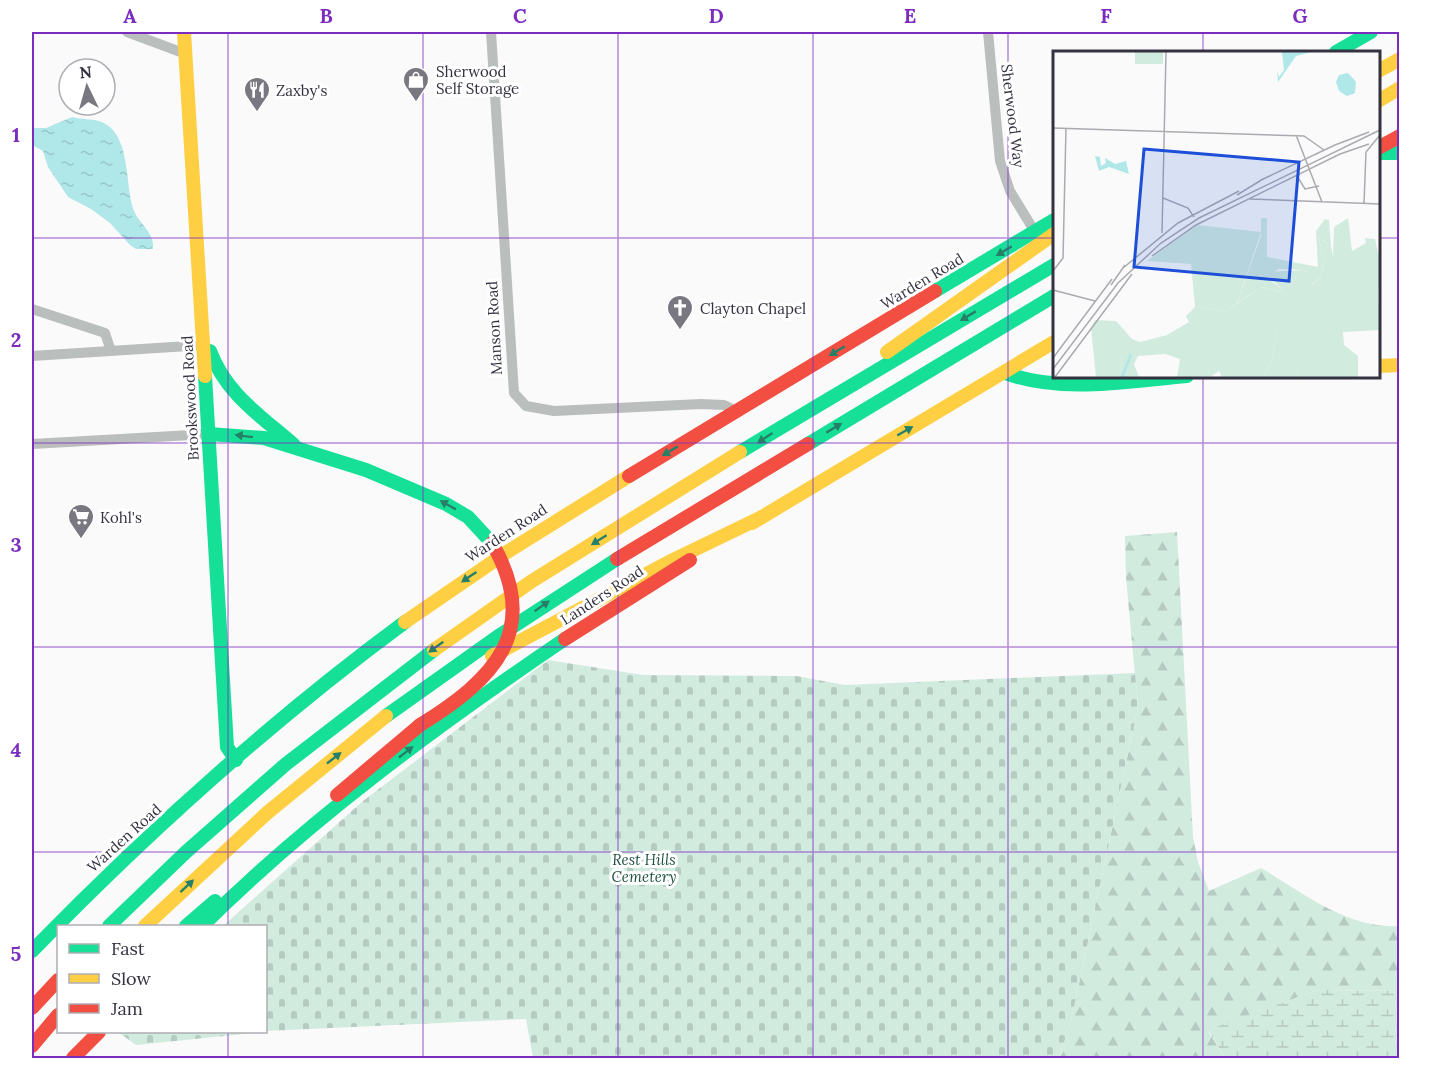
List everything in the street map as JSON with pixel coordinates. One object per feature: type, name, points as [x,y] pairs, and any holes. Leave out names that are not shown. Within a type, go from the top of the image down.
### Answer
[{"type":"main road","name":"Brookswood Road","points":[[184,32],[227,747],[236,760]]},
{"type":"main road","points":[[1338,51],[1371,32]]},
{"type":"main road","points":[[1380,70],[1400,59]]},
{"type":"main road","points":[[1380,100],[1400,88]]},
{"type":"main road","points":[[1380,149],[1400,136]]},
{"type":"main road","points":[[1380,150],[1400,153]]},
{"type":"main road","name":"Warden Road","points":[[32,951],[77,903],[236,760],[369,649],[436,600],[544,528],[1053,221]]},
{"type":"main road","points":[[799,415],[1053,235]]},
{"type":"main road","points":[[111,925],[219,822],[396,676],[532,581],[799,415],[1053,266]]},
{"type":"main road","points":[[147,925],[310,776],[438,678],[600,569],[1053,297]]},
{"type":"main road","points":[[202,322],[215,368],[230,393],[297,448]]},
{"type":"main road","name":"Landers Road","points":[[204,925],[325,816],[467,706],[535,658],[639,591],[1053,343]]},
{"type":"main road","points":[[1380,366],[1400,365]]},
{"type":"main road","points":[[1005,373],[1026,382],[1050,384],[1153,378]]},
{"type":"main road","points":[[188,925],[420,725],[470,693],[492,670],[508,639],[512,609],[507,569],[492,543],[468,517],[447,504],[366,470],[264,438],[209,434]]},
{"type":"main road","points":[[438,678],[472,668],[530,634],[762,517]]},
{"type":"main road","points":[[32,1008],[57,981]]},
{"type":"main road","points":[[32,1046],[57,1016]]},
{"type":"main road","points":[[72,1059],[85,1033]]},
{"type":"main road","points":[[72,1059],[98,1033]]},
{"type":"street","points":[[127,32],[186,54]]},
{"type":"street","name":"Manson Road","points":[[491,32],[514,393],[526,406],[554,411],[701,404],[724,405],[736,411]]},
{"type":"street","name":"Sherwood Way","points":[[988,32],[1000,161],[1010,191],[1035,232]]},
{"type":"street","points":[[32,309],[105,333],[111,351]]},
{"type":"street","points":[[32,356],[204,345]]},
{"type":"street","points":[[32,444],[209,434]]},
{"type":"green space","points":[[1177,532],[1193,837],[1198,862],[1209,891],[1261,868],[1344,916],[1362,922],[1399,926],[1399,991],[1317,990],[1208,1031],[1225,1058],[1059,1058],[1071,1021],[1138,707],[1126,578],[1125,536]]},
{"type":"green space","name":"Rest Hills Cemetery","points":[[548,660],[643,675],[796,676],[845,685],[1135,673],[1138,707],[1071,1021],[1059,1058],[533,1058],[526,1019],[267,1031],[267,925],[224,925],[363,801]]},
{"type":"green space","points":[[1317,990],[1399,991],[1399,1058],[1225,1058],[1208,1030]]},
{"type":"green space","points":[[119,1033],[254,1033],[136,1045]]},
{"type":"water","points":[[72,117],[95,120],[107,125],[116,134],[125,159],[131,202],[135,213],[150,234],[153,249],[136,249],[110,223],[91,209],[68,197],[48,167],[43,151],[32,145],[32,128],[46,128]]},
{"type":"traffic: fast","points":[[1338,51],[1371,32]]},
{"type":"traffic: fast","points":[[1380,153],[1400,153]]},
{"type":"traffic: fast","points":[[935,291],[1053,221]]},
{"type":"traffic: fast","points":[[740,452],[1053,266]]},
{"type":"traffic: fast","points":[[808,444],[1053,297]]},
{"type":"traffic: fast","points":[[210,351],[225,380],[235,392],[294,445]]},
{"type":"traffic: fast","points":[[1005,373],[1049,383],[1072,384],[1119,383],[1168,378]]},
{"type":"traffic: fast","points":[[205,376],[227,747],[236,760]]},
{"type":"traffic: fast","points":[[209,434],[264,438],[366,470],[446,504],[468,517],[492,543]]},
{"type":"traffic: fast","points":[[386,716],[500,635],[617,559]]},
{"type":"traffic: fast","points":[[58,925],[120,863],[212,779],[306,698],[405,622]]},
{"type":"traffic: fast","points":[[203,925],[331,810],[423,739],[565,639]]},
{"type":"traffic: fast","points":[[110,925],[186,852],[286,764],[434,650]]},
{"type":"traffic: fast","points":[[187,925],[215,901]]},
{"type":"traffic: fast","points":[[32,951],[57,926]]},
{"type":"traffic: slow","points":[[184,32],[205,376]]},
{"type":"traffic: slow","points":[[1380,70],[1400,59]]},
{"type":"traffic: slow","points":[[1380,100],[1400,88]]},
{"type":"traffic: slow","points":[[887,352],[1053,235]]},
{"type":"traffic: slow","points":[[752,523],[1053,343]]},
{"type":"traffic: slow","points":[[1380,366],[1400,365]]},
{"type":"traffic: slow","points":[[434,650],[532,581],[740,452]]},
{"type":"traffic: slow","points":[[405,622],[507,552],[629,476]]},
{"type":"traffic: slow","points":[[492,656],[673,560],[762,517]]},
{"type":"traffic: slow","points":[[146,925],[267,813],[386,716]]},
{"type":"traffic: jam","points":[[1380,147],[1400,136]]},
{"type":"traffic: jam","points":[[629,476],[935,291]]},
{"type":"traffic: jam","points":[[617,559],[808,444]]},
{"type":"traffic: jam","points":[[420,725],[469,690],[488,671],[502,650],[511,627],[513,602],[507,574],[492,543]]},
{"type":"traffic: jam","points":[[565,639],[690,560]]},
{"type":"traffic: jam","points":[[337,795],[420,725]]},
{"type":"traffic: jam","points":[[32,1008],[57,981]]},
{"type":"traffic: jam","points":[[32,1046],[57,1016]]},
{"type":"traffic: jam","points":[[73,1058],[98,1033]]},
{"type":"place","name":"Sherwood Self Storage","points":[[416,103]]},
{"type":"place","name":"Zaxby's","points":[[257,113]]},
{"type":"place","name":"Clayton Chapel","points":[[680,331]]},
{"type":"place","name":"Kohl's","points":[[81,540]]}]
